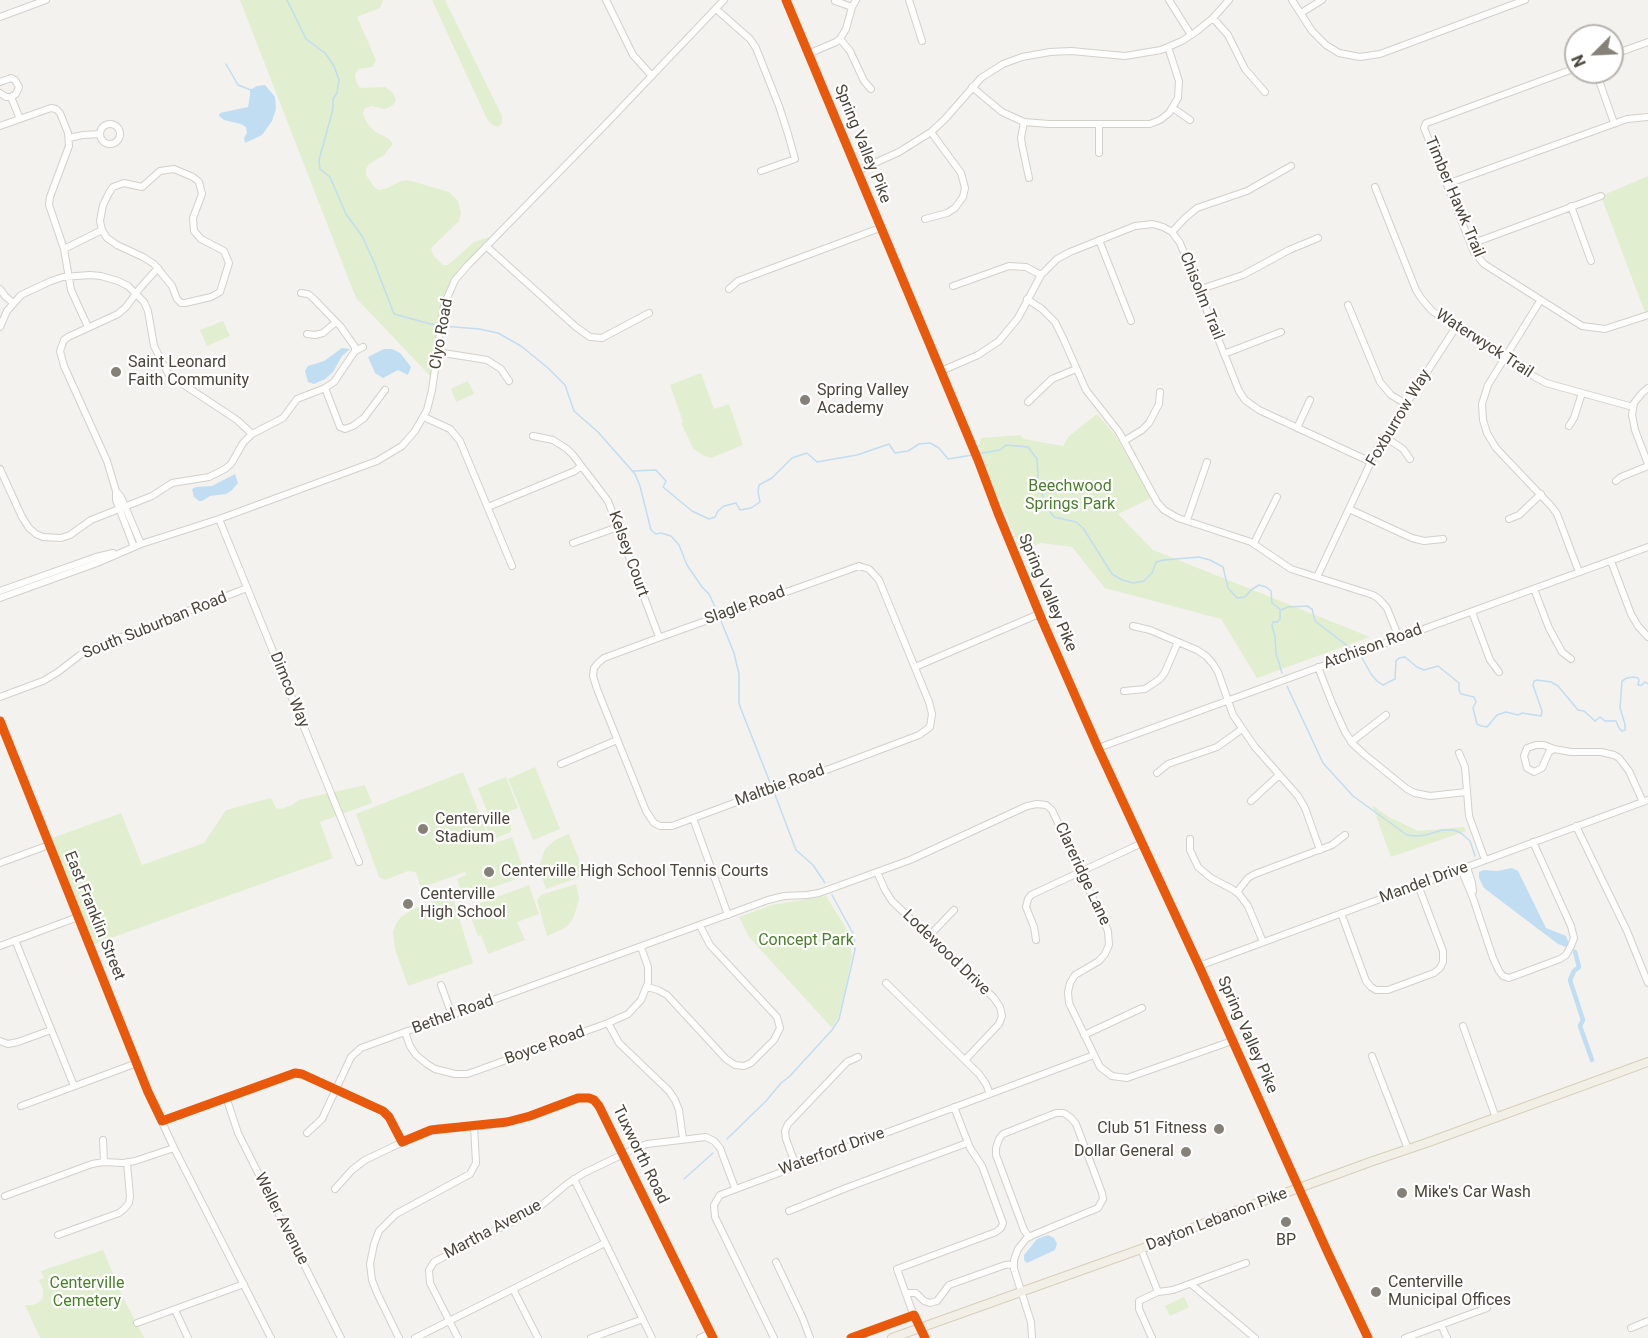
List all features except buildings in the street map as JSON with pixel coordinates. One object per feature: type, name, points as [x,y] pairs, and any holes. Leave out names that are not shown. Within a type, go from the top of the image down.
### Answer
[{"type":"main road","name":"Dayton Lebanon Pike","points":[[892,1338],[1648,1062]]},
{"type":"street","points":[[0,17],[46,0]]},
{"type":"street","points":[[606,0],[633,55],[652,76]]},
{"type":"street","name":"Clyo Road","points":[[0,591],[96,557],[219,519],[385,457],[400,447],[410,438],[424,417],[432,390],[444,305],[455,280],[724,0]]},
{"type":"street","name":"Spring Valley Pike","points":[[786,0],[980,463],[1039,614],[1368,1338]]},
{"type":"street","points":[[909,0],[922,41]]},
{"type":"street","points":[[1169,0],[1191,35]]},
{"type":"street","points":[[857,171],[899,153],[931,132],[972,87],[995,68],[1010,60],[1062,51],[1125,56],[1147,53],[1167,47],[1191,35],[1213,18],[1229,0]]},
{"type":"street","points":[[1292,0],[1312,31],[1326,45],[1339,53],[1360,57],[1380,54],[1525,0]]},
{"type":"street","points":[[1301,13],[1322,0]]},
{"type":"street","points":[[1501,0],[1504,8]]},
{"type":"street","points":[[808,54],[836,42],[846,29],[854,3],[835,1]]},
{"type":"street","points":[[716,9],[750,39],[756,48],[779,106],[795,159],[761,171]]},
{"type":"street","points":[[1213,18],[1228,36],[1245,69],[1265,92]]},
{"type":"street","points":[[840,39],[850,51],[864,81],[871,89]]},
{"type":"street","points":[[1624,51],[1648,42]]},
{"type":"street","points":[[972,87],[1002,112],[1024,122],[1150,124],[1166,116],[1178,98],[1179,81],[1167,47]]},
{"type":"street","name":"Timber Hawk Trail","points":[[1564,73],[1425,125],[1424,128],[1477,257],[1484,264],[1576,323],[1590,328],[1611,328],[1648,315]]},
{"type":"street","points":[[0,82],[11,78],[17,82],[18,90],[11,97],[0,93]]},
{"type":"street","points":[[1600,84],[1614,123]]},
{"type":"street","points":[[11,97],[20,119]]},
{"type":"street","points":[[0,126],[53,108],[60,113],[69,138],[68,150],[49,200],[50,209],[64,249],[71,291],[88,327]]},
{"type":"street","points":[[1173,108],[1190,120]]},
{"type":"street","points":[[1447,184],[1626,119],[1648,117]]},
{"type":"street","points":[[1024,122],[1021,138],[1029,178]]},
{"type":"street","points":[[1099,124],[1099,153]]},
{"type":"street","points":[[925,219],[956,208],[963,197],[965,188],[961,173],[931,132]]},
{"type":"street","points":[[69,138],[100,134]]},
{"type":"street","points":[[1172,232],[1197,208],[1247,191],[1291,166]]},
{"type":"street","points":[[169,169],[178,170],[194,177],[199,182],[202,194],[193,218],[194,231],[201,239],[222,249],[227,254],[229,266],[220,292],[207,298],[181,303],[172,286],[158,268],[150,260],[111,242],[102,230],[100,216],[108,193],[117,184],[124,183],[142,187],[156,173],[169,169]]},
{"type":"street","name":"Waterwyck Trail","points":[[1375,187],[1421,298],[1432,311],[1504,358],[1546,382],[1633,407]]},
{"type":"street","points":[[1471,243],[1601,196]]},
{"type":"street","points":[[1571,206],[1591,261]]},
{"type":"street","name":"Chisolm Trail","points":[[941,371],[978,355],[999,341],[1013,326],[1041,275],[1062,256],[1141,224],[1157,225],[1172,232],[1180,243],[1239,391],[1245,400],[1259,410],[1371,462]]},
{"type":"street","points":[[729,289],[738,281],[880,228]]},
{"type":"street","points":[[64,249],[102,230]]},
{"type":"street","points":[[1198,290],[1243,275],[1289,250],[1318,238]]},
{"type":"street","points":[[1099,240],[1131,321]]},
{"type":"street","points":[[486,246],[590,337],[599,339],[649,313]]},
{"type":"street","points":[[952,286],[1009,266],[1026,267],[1041,275]]},
{"type":"street","points":[[137,546],[122,508],[116,500],[116,491],[104,454],[61,357],[60,346],[68,336],[118,314],[158,268]]},
{"type":"street","points":[[0,327],[13,303],[21,294],[51,280],[80,275],[100,276],[118,281],[128,286],[144,302],[148,311],[154,346],[169,375],[237,420],[252,434]]},
{"type":"street","points":[[0,289],[13,303]]},
{"type":"street","points":[[301,293],[313,298],[336,322],[355,347],[355,351]]},
{"type":"street","points":[[1027,299],[1042,309],[1054,322],[1064,338],[1086,390],[1124,441],[1160,506],[1173,515],[1254,543],[1286,567],[1368,593],[1379,599],[1390,613],[1399,638]]},
{"type":"street","points":[[1540,301],[1491,379],[1485,393],[1482,412],[1485,427],[1496,448],[1541,494],[1557,514],[1579,573]]},
{"type":"street","points":[[1348,305],[1380,382],[1387,391],[1406,404]]},
{"type":"street","points":[[307,334],[323,333],[336,322]]},
{"type":"street","name":"Foxburrow Way","points":[[1317,577],[1371,462],[1456,327]]},
{"type":"street","points":[[1224,354],[1281,332]]},
{"type":"street","points":[[0,470],[24,522],[36,534],[43,537],[61,538],[70,535],[91,520],[152,496],[172,483],[217,474],[231,464],[243,443],[252,434],[283,418],[297,399],[326,388],[336,380],[355,351],[363,348]]},
{"type":"street","points":[[437,349],[487,360],[501,369],[509,381]]},
{"type":"street","points":[[1028,402],[1052,379],[1076,369]]},
{"type":"street","points":[[326,388],[340,427],[345,429],[363,418],[385,390]]},
{"type":"street","points":[[1616,481],[1648,465],[1633,423],[1633,407],[1639,396],[1648,388]]},
{"type":"street","points":[[1124,441],[1149,423],[1159,404],[1160,392]]},
{"type":"street","points":[[1569,426],[1582,393]]},
{"type":"street","points":[[1297,428],[1310,400]]},
{"type":"street","points":[[424,417],[445,426],[457,435],[512,566]]},
{"type":"street","name":"Kelsey Court","points":[[533,436],[559,443],[573,455],[608,501],[659,637]]},
{"type":"street","points":[[1385,437],[1403,449],[1410,459]]},
{"type":"street","points":[[1187,520],[1207,462]]},
{"type":"street","points":[[488,507],[575,471],[581,466]]},
{"type":"street","points":[[1509,519],[1519,516],[1541,494]]},
{"type":"street","points":[[1254,543],[1277,497]]},
{"type":"street","points":[[1349,509],[1412,538],[1424,541],[1443,539]]},
{"type":"street","name":"Dimco Way","points":[[219,519],[359,862]]},
{"type":"street","points":[[573,543],[618,526]]},
{"type":"street","name":"Clyo Road","points":[[0,598],[98,563],[137,546]]},
{"type":"street","name":"Atchison Road","points":[[1098,748],[1648,547]]},
{"type":"street","points":[[1611,561],[1631,614],[1648,637]]},
{"type":"street","name":"Slagle Road","points":[[617,740],[594,681],[594,668],[604,658],[852,568],[862,566],[869,569],[879,580],[915,667]]},
{"type":"street","name":"South Suburban Road","points":[[0,698],[43,681],[80,655],[96,647],[247,588]]},
{"type":"street","points":[[1534,589],[1550,628],[1562,651],[1570,659]]},
{"type":"street","points":[[1472,612],[1490,660],[1499,672]]},
{"type":"street","points":[[915,667],[1039,614]]},
{"type":"street","points":[[1133,626],[1150,630],[1197,650],[1213,664],[1233,716],[1255,747],[1302,802],[1320,850]]},
{"type":"street","points":[[1124,691],[1145,689],[1160,679],[1178,642]]},
{"type":"street","name":"Maltbie Road","points":[[617,740],[646,812],[654,823],[660,826],[670,826],[747,800],[924,733],[932,723],[932,713],[915,667]]},
{"type":"street","points":[[1318,667],[1337,717],[1351,742],[1365,755],[1415,793],[1430,796],[1467,792]]},
{"type":"street","points":[[1351,742],[1386,715]]},
{"type":"street","name":"East Franklin Street","points":[[0,722],[148,1092],[271,1338]]},
{"type":"street","points":[[1157,773],[1168,764],[1217,747],[1242,729]]},
{"type":"street","points":[[561,764],[617,740]]},
{"type":"street","points":[[1554,748],[1549,752],[1540,770],[1531,771],[1527,768],[1524,756],[1529,746],[1540,745],[1554,748],[1571,752],[1601,752],[1614,755],[1625,764],[1646,801]]},
{"type":"street","points":[[1459,753],[1465,767],[1469,816],[1485,860]]},
{"type":"street","points":[[1251,801],[1279,775]]},
{"type":"street","name":"Mandel Drive","points":[[1199,966],[1646,801]]},
{"type":"street","name":"Clareridge Lane","points":[[641,947],[777,897],[819,893],[939,847],[1027,806],[1046,805],[1052,810],[1106,925],[1109,941],[1107,950],[1102,958],[1079,972],[1068,987],[1070,1003],[1100,1067],[1116,1078],[1127,1078],[1232,1041]]},
{"type":"street","points":[[693,818],[728,915]]},
{"type":"street","points":[[1576,826],[1627,931],[1648,983]]},
{"type":"street","points":[[1237,892],[1248,878],[1255,874],[1337,843],[1345,836]]},
{"type":"street","points":[[1190,839],[1190,850],[1201,870],[1210,878],[1237,892],[1248,906],[1263,942]]},
{"type":"street","points":[[1464,868],[1472,883],[1473,898],[1493,958],[1503,976],[1509,978],[1560,959],[1566,955],[1574,938],[1571,926],[1533,842]]},
{"type":"street","points":[[1036,940],[1034,927],[1027,912],[1028,899],[1035,892],[1142,843]]},
{"type":"street","points":[[0,862],[49,845]]},
{"type":"street","name":"Lodewood Drive","points":[[878,872],[888,896],[994,998],[1002,1011],[999,1024],[965,1060]]},
{"type":"street","points":[[1341,913],[1366,981],[1376,990],[1388,990],[1434,973],[1443,962],[1443,951],[1418,885]]},
{"type":"street","points":[[929,936],[954,910]]},
{"type":"street","points":[[0,946],[78,917]]},
{"type":"street","points":[[641,947],[648,967],[647,987],[667,995],[726,1059],[735,1065],[751,1064],[774,1040],[780,1028],[777,1017],[710,945],[700,926]]},
{"type":"street","points":[[15,940],[74,1086]]},
{"type":"street","name":"Bethel Road","points":[[307,1133],[322,1119],[356,1051],[641,947]]},
{"type":"street","points":[[886,984],[983,1079],[990,1094]]},
{"type":"street","points":[[441,985],[452,1015]]},
{"type":"street","name":"Boyce Road","points":[[405,1032],[414,1051],[426,1064],[446,1073],[463,1074],[623,1017],[634,1010],[647,987]]},
{"type":"street","points":[[1084,1035],[1142,1008]]},
{"type":"street","points":[[608,1023],[619,1043],[669,1091],[675,1100],[679,1110],[683,1139]]},
{"type":"street","points":[[1463,1026],[1496,1118]]},
{"type":"street","points":[[0,1041],[8,1044],[18,1042],[51,1030]]},
{"type":"street","name":"Waterford Drive","points":[[774,1338],[714,1213],[717,1198],[724,1192],[1094,1055]]},
{"type":"street","points":[[1372,1056],[1408,1149]]},
{"type":"street","points":[[796,1166],[785,1135],[788,1124],[842,1067],[858,1057]]},
{"type":"street","points":[[21,1106],[137,1063]]},
{"type":"street","points":[[162,1121],[295,1073],[302,1074],[386,1113],[402,1142]]},
{"type":"street","name":"Weller Avenue","points":[[226,1097],[238,1133],[341,1338]]},
{"type":"street","name":"Tuxworth Road","points":[[335,1189],[357,1165],[431,1130],[497,1124],[517,1120],[578,1098],[586,1097],[594,1100],[712,1335]]},
{"type":"street","points":[[925,1338],[897,1269],[996,1232],[1002,1225],[982,1166],[967,1143],[954,1107]]},
{"type":"street","points":[[1029,1237],[1024,1230],[996,1155],[996,1148],[1003,1134],[1056,1113],[1064,1113],[1076,1124],[1102,1193],[1102,1201],[1100,1207],[1092,1212],[1029,1237],[1018,1249],[1014,1264],[1031,1322],[1032,1338]]},
{"type":"street","points":[[399,1338],[372,1280],[370,1264],[374,1244],[380,1231],[396,1214],[466,1177],[473,1171],[476,1159],[474,1126]]},
{"type":"street","name":"Martha Avenue","points":[[458,1338],[429,1279],[429,1270],[434,1262],[537,1209],[574,1179],[647,1144],[705,1137],[714,1141],[720,1148],[735,1188]]},
{"type":"street","points":[[104,1140],[104,1162]]},
{"type":"street","points":[[789,1211],[967,1143]]},
{"type":"street","points":[[5,1196],[86,1166],[104,1162],[127,1163],[174,1148]]},
{"type":"street","points":[[58,1235],[124,1209],[129,1203],[130,1196],[127,1163]]},
{"type":"street","points":[[574,1179],[652,1338]]},
{"type":"street","points":[[415,1338],[605,1243]]},
{"type":"street","points":[[1141,1249],[1158,1292]]},
{"type":"street","points":[[776,1262],[810,1338]]},
{"type":"street","points":[[1152,1338],[1138,1303],[1158,1292],[1173,1290],[1246,1263]]},
{"type":"street","points":[[906,1293],[916,1293],[924,1301],[930,1303],[937,1301],[950,1285],[1005,1265],[1014,1264]]},
{"type":"street","points":[[137,1323],[244,1284]]},
{"type":"street","points":[[1191,1284],[1255,1338]]},
{"type":"street","points":[[513,1289],[538,1338]]},
{"type":"street","points":[[1405,1338],[1487,1308]]},
{"type":"street","points":[[175,1310],[188,1338]]},
{"type":"street","points":[[851,1338],[914,1315]]},
{"type":"street","points":[[591,1338],[643,1319]]},
{"type":"street","points":[[1631,1328],[1648,1321]]},
{"type":"street","points":[[1441,1325],[1447,1338]]},
{"type":"street","points":[[700,1338],[712,1335]]},
{"type":"green space","points":[[240,0],[383,0],[380,8],[357,17],[376,60],[372,67],[359,69],[355,74],[356,81],[359,87],[363,88],[385,87],[396,99],[394,104],[385,109],[372,106],[365,108],[363,114],[367,123],[374,131],[389,139],[393,144],[384,155],[369,164],[366,175],[379,190],[408,180],[449,192],[458,201],[461,213],[459,221],[431,248],[433,255],[443,265],[448,265],[474,242],[498,234],[468,265],[447,296],[434,380],[356,298]]},
{"type":"green space","points":[[432,0],[445,0],[502,116],[502,123],[498,127],[492,125],[487,119]]},
{"type":"green space","points":[[1648,176],[1648,315],[1646,315],[1601,196]]},
{"type":"green space","points":[[223,321],[230,336],[207,346],[200,330]]},
{"type":"green space","points":[[701,373],[714,409],[729,404],[743,445],[711,458],[693,448],[681,423],[683,422],[670,385]]},
{"type":"green space","points":[[468,381],[474,394],[456,402],[451,389]]},
{"type":"green space","name":"Beechwood Springs Park","points":[[1097,414],[1116,436],[1151,498],[1118,514],[1153,550],[1370,637],[1257,678],[1221,619],[1105,588],[1072,547],[1041,543],[1021,550],[998,496],[995,494],[979,445],[981,438],[1020,435],[1024,439],[1063,446],[1069,436]]},
{"type":"green space","points":[[535,767],[560,829],[533,840],[508,779]]},
{"type":"green space","name":"Centerville Stadium","points":[[463,772],[491,843],[486,846],[512,837],[526,876],[463,897],[457,879],[466,875],[465,872],[421,888],[416,872],[408,871],[385,880],[379,877],[356,814]]},
{"type":"green space","points":[[506,777],[518,808],[490,819],[478,788]]},
{"type":"green space","points":[[365,785],[372,803],[320,822],[333,858],[89,946],[47,840],[121,813],[142,865],[204,843],[226,810],[271,798],[276,808],[281,809],[299,800]]},
{"type":"green space","points":[[1372,805],[1389,817],[1418,831],[1464,827],[1466,831],[1391,857]]},
{"type":"green space","points":[[487,821],[490,828],[495,821],[499,826],[511,824],[511,832],[494,839],[484,822]]},
{"type":"green space","points":[[569,834],[585,875],[546,889],[540,864],[545,849],[555,840]]},
{"type":"green space","points":[[576,884],[579,899],[574,916],[565,928],[547,936],[537,900],[541,895]]},
{"type":"green space","points":[[529,885],[539,914],[517,922],[525,940],[488,954],[467,908]]},
{"type":"green space","points":[[452,895],[473,963],[408,986],[395,949],[393,932],[396,924],[401,917],[415,908]]},
{"type":"green space","name":"Concept Park","points":[[826,896],[849,933],[852,956],[838,1017],[832,1028],[749,937],[739,917],[772,905]]},
{"type":"green space","name":"Centerville Cemetery","points":[[103,1250],[144,1338],[40,1338],[25,1305],[38,1303],[43,1298],[39,1280],[44,1278],[41,1271]]},
{"type":"green space","points":[[1184,1297],[1189,1307],[1170,1316],[1165,1306]]},
{"type":"water","points":[[265,85],[275,97],[276,109],[272,121],[262,135],[245,143],[246,127],[224,120],[219,116],[220,113],[248,107],[250,90]]},
{"type":"water","points":[[342,348],[350,349],[342,356],[333,372],[314,384],[308,382],[305,371],[308,366],[324,361]]},
{"type":"water","points":[[384,349],[392,349],[400,353],[411,367],[408,375],[398,370],[383,378],[375,373],[368,357]]},
{"type":"water","points":[[235,474],[238,483],[226,494],[210,496],[202,501],[194,497],[192,489],[212,486]]},
{"type":"water","points":[[1512,868],[1518,871],[1546,928],[1566,936],[1569,944],[1566,947],[1558,944],[1484,888],[1479,878],[1479,872],[1484,870],[1497,871]]},
{"type":"water","points":[[1048,1235],[1054,1238],[1057,1244],[1055,1250],[1027,1263],[1024,1255],[1037,1239]]},
{"type":"waterway","points":[[287,0],[306,39],[325,53],[334,66],[339,80],[319,160],[320,169],[330,177],[346,214],[362,236],[394,314],[438,326]]},
{"type":"waterway","points":[[226,64],[238,85],[251,90]]},
{"type":"waterway","points":[[443,326],[498,333],[521,346],[565,385],[574,411],[598,432],[635,474],[651,530],[656,534],[671,536],[679,545],[687,565],[709,594],[717,611]]},
{"type":"waterway","points":[[632,471],[656,470],[666,481],[663,487],[692,511],[709,519],[715,517],[724,506],[736,503],[740,510],[751,508],[760,502],[759,485],[772,478],[792,458],[807,453],[817,462],[857,455],[889,444],[895,453],[908,451],[919,444],[930,443],[939,448],[948,459],[973,455]]},
{"type":"waterway","points":[[977,454],[1000,450],[1006,445],[1028,447],[1037,459],[1038,479],[1048,509],[1054,517],[1076,522],[1083,528],[1112,574],[1122,580],[1133,583],[1144,581],[1152,573],[1156,562],[1164,560],[1199,557],[1210,560],[1223,567],[1228,588],[1237,598],[1245,597],[1259,585],[1266,587],[1271,591],[1272,603],[1281,610],[1288,607],[1307,606],[1312,609],[1315,621],[1354,651]]},
{"type":"waterway","points":[[1280,611],[1280,619],[1273,622],[1272,626],[1282,673]]},
{"type":"waterway","points":[[721,621],[734,653],[739,674],[739,704],[771,785]]},
{"type":"waterway","points":[[1361,656],[1371,674],[1383,685],[1395,679],[1396,661],[1399,658],[1405,657],[1424,670],[1438,666],[1459,683],[1461,694],[1474,697],[1476,702],[1473,708],[1477,724],[1487,727],[1497,715],[1506,712],[1541,716],[1542,711],[1533,685],[1537,680],[1551,682],[1558,686],[1578,710],[1584,711],[1595,721],[1600,717],[1605,721],[1616,721],[1622,731],[1625,730],[1620,708],[1622,681],[1633,677],[1638,678],[1638,685],[1645,682],[1648,684]]},
{"type":"waterway","points":[[1287,686],[1323,763],[1353,796],[1407,835],[1426,835],[1442,830],[1454,830],[1461,833],[1470,841],[1475,856]]},
{"type":"waterway","points":[[774,792],[796,850],[813,865],[825,883]]},
{"type":"waterway","points":[[727,1139],[789,1077],[832,1030],[839,1019],[855,950],[854,935],[832,895]]},
{"type":"waterway","points":[[1575,952],[1579,967],[1574,971],[1570,980],[1583,1020],[1580,1026],[1592,1060]]},
{"type":"waterway","points":[[684,1179],[713,1153]]},
{"type":"cycle path","points":[[786,0],[978,460],[1042,620],[1098,748],[1368,1338]]},
{"type":"cycle path","points":[[0,721],[148,1092],[162,1121],[295,1073],[302,1074],[383,1111],[389,1117],[402,1142],[431,1130],[507,1122],[578,1098],[589,1098],[599,1106],[713,1338]]},
{"type":"cycle path","points":[[851,1338],[914,1315],[925,1338]]},
{"type":"place","name":"Saint Leonard Faith Community","points":[[116,372]]},
{"type":"place","name":"Spring Valley Academy","points":[[805,400]]},
{"type":"place","name":"Centerville Stadium","points":[[423,829]]},
{"type":"place","name":"Centerville High School Tennis Courts","points":[[489,872]]},
{"type":"place","name":"Centerville High School","points":[[408,904]]},
{"type":"place","name":"Club 51 Fitness","points":[[1219,1129]]},
{"type":"place","name":"Dollar General","points":[[1186,1152]]},
{"type":"place","name":"Mike's Car Wash","points":[[1402,1193]]},
{"type":"place","name":"BP","points":[[1286,1222]]},
{"type":"place","name":"Centerville Municipal Offices","points":[[1376,1292]]}]
